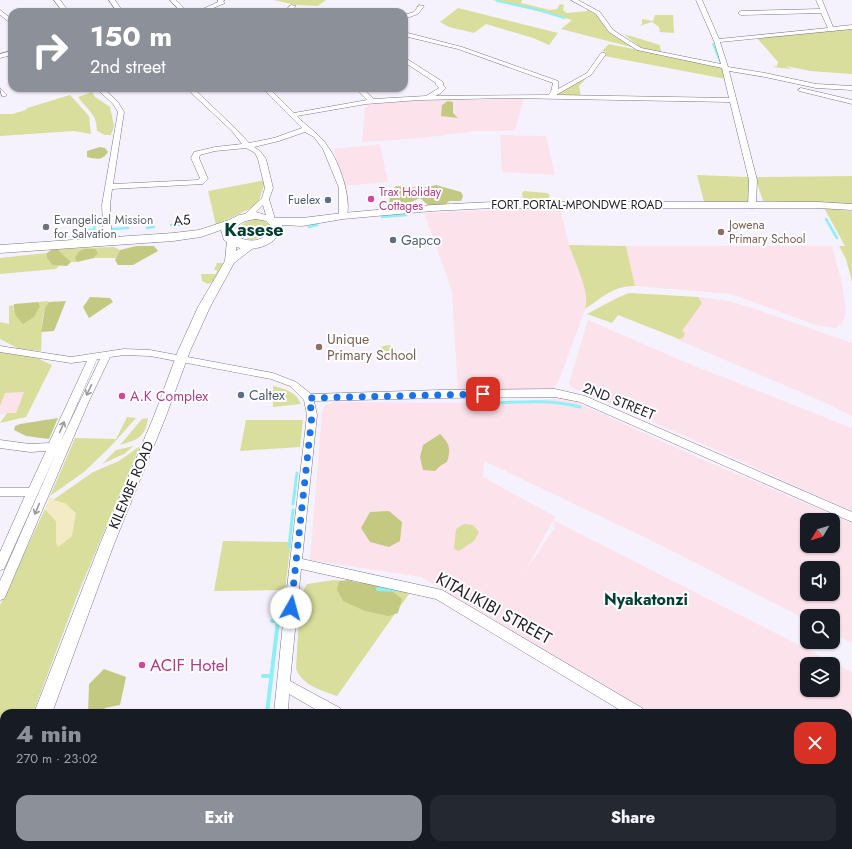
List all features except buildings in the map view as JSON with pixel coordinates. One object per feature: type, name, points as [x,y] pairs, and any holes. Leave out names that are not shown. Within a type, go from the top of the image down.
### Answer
[{"type":"highway","name":"FORT PORTAL-MPONDWE ROAD","points":[[273,220],[302,222],[343,216],[432,208],[493,205],[818,205],[852,207]]},
{"type":"highway","name":"A5","points":[[0,249],[108,242],[201,233],[232,223],[247,216],[264,216],[273,220]]},
{"type":"highway","points":[[273,220],[277,226],[274,236]]},
{"type":"highway","name":"FORT PORTAL-MPONDWE ROAD","points":[[274,236],[302,222]]},
{"type":"highway","name":"KILEMBE ROAD","points":[[230,239],[227,230],[232,223]]},
{"type":"highway","name":"A5","points":[[201,233],[230,239],[244,245],[252,245]]},
{"type":"highway","name":"KILEMBE ROAD","points":[[252,245],[260,244],[274,236]]},
{"type":"main road","name":"KILEMBE ROAD","points":[[230,239],[230,261]]},
{"type":"main road","name":"KILEMBE ROAD","points":[[45,709],[107,544],[160,416],[180,360],[195,327],[230,261],[252,245]]},
{"type":"street","points":[[173,0],[180,8]]},
{"type":"street","points":[[210,8],[222,4],[220,1],[222,0]]},
{"type":"street","points":[[574,0],[598,13],[611,31],[639,49],[725,68],[765,75],[800,84],[852,88]]},
{"type":"street","points":[[699,0],[717,40],[725,68],[753,180],[752,206]]},
{"type":"street","points":[[819,0],[831,28]]},
{"type":"street","points":[[408,16],[416,13],[422,6]]},
{"type":"street","points":[[741,13],[824,11]]},
{"type":"street","points":[[0,12],[8,19]]},
{"type":"street","points":[[717,40],[852,26]]},
{"type":"street","points":[[408,35],[460,48],[556,82],[554,93]]},
{"type":"street","points":[[546,98],[589,74],[604,54]]},
{"type":"street","points":[[408,61],[441,82],[438,84],[443,88],[442,91],[421,99]]},
{"type":"street","points":[[800,84],[813,93]]},
{"type":"street","points":[[790,87],[852,102]]},
{"type":"street","points":[[104,92],[116,103],[121,112],[106,205],[108,242]]},
{"type":"street","points":[[193,92],[234,130],[247,146],[258,152],[262,159],[269,188],[265,199],[247,216]]},
{"type":"street","points":[[269,92],[306,129],[316,136],[326,148],[343,188],[343,216]]},
{"type":"street","points":[[362,92],[372,101]]},
{"type":"street","points":[[293,115],[372,101],[421,99],[546,98],[733,100]]},
{"type":"street","points":[[108,187],[200,182],[204,179],[194,156],[202,152],[218,148],[247,146],[280,139],[306,129]]},
{"type":"street","points":[[265,199],[273,220]]},
{"type":"street","points":[[0,349],[71,360],[124,352],[150,353],[180,360],[273,376],[292,384],[309,398],[312,415],[281,709]]},
{"type":"street","points":[[0,595],[64,446],[107,355]]},
{"type":"street","points":[[0,565],[93,357]]},
{"type":"street","name":"2ND STREET","points":[[309,398],[547,393],[575,398],[588,401],[852,517]]},
{"type":"street","points":[[0,444],[30,448],[53,448],[64,446]]},
{"type":"street","points":[[0,492],[32,492]]},
{"type":"street","name":"KITALIKIBI STREET","points":[[296,563],[438,594],[630,709]]},
{"type":"street","points":[[284,684],[328,709]]},
{"type":"shaded area","points":[[524,98],[515,131],[476,131],[422,138],[362,142],[365,108],[370,104],[426,100]]},
{"type":"shaded area","points":[[500,135],[546,136],[555,175],[502,172]]},
{"type":"shaded area","points":[[380,144],[388,182],[343,186],[334,149]]},
{"type":"shaded area","points":[[510,209],[560,209],[569,245],[583,283],[587,304],[559,380],[554,388],[547,391],[458,393],[452,291],[424,213]]},
{"type":"shaded area","points":[[626,246],[832,246],[842,283],[846,312],[843,323],[835,328],[816,325],[731,294],[635,286]]},
{"type":"shaded area","points":[[698,297],[729,301],[852,343],[852,416],[826,403],[676,339]]},
{"type":"shaded area","points":[[588,320],[687,363],[852,428],[852,511],[573,388],[569,383]]},
{"type":"shaded area","points":[[24,392],[16,413],[0,414],[0,406],[4,393]]},
{"type":"shaded area","points":[[563,398],[576,402],[699,458],[828,513],[800,513],[800,553],[840,553],[840,518],[852,523],[852,643],[840,637],[840,609],[800,609],[800,616],[650,540],[484,461],[483,477],[556,517],[553,520],[800,646],[800,649],[807,649],[822,657],[800,657],[800,697],[840,697],[840,666],[852,672],[852,709],[638,709],[584,673],[421,577],[310,560],[322,413],[324,406],[334,402],[501,403]],"holes":[[[553,521],[555,527],[524,573]]]},
{"type":"green space","points":[[274,0],[326,0],[318,6],[295,5]]},
{"type":"green space","points":[[493,0],[522,0],[521,3],[550,10],[557,9],[560,4],[564,5],[563,10],[567,13],[587,11],[588,8],[593,11],[604,23],[639,49],[561,29],[572,20]]},
{"type":"green space","points":[[458,8],[558,33],[549,45],[533,38],[486,24],[474,33],[449,27],[440,22]]},
{"type":"green space","points":[[655,15],[673,15],[674,33],[660,32],[659,27],[652,22],[639,26],[642,24],[642,19],[653,21]]},
{"type":"green space","points":[[852,27],[852,74],[810,71],[786,66],[792,69],[772,67],[777,66],[778,62],[756,37]]},
{"type":"green space","points":[[624,34],[660,45],[661,53],[642,49]]},
{"type":"green space","points":[[609,44],[721,67],[726,79],[604,56],[606,52],[602,51]]},
{"type":"green space","points":[[588,76],[579,86],[581,96],[551,96]]},
{"type":"green space","points":[[92,92],[95,97],[110,107],[114,126],[111,135],[105,135],[97,131],[97,125],[91,112],[78,97]]},
{"type":"green space","points":[[70,95],[89,116],[91,134],[74,131],[0,136],[0,114],[12,114]]},
{"type":"green space","points":[[448,101],[453,102],[453,113],[458,118],[441,116],[442,105]]},
{"type":"green space","points":[[100,147],[105,148],[108,152],[104,157],[96,159],[87,157],[87,151]]},
{"type":"green space","points":[[697,175],[748,177],[751,200],[747,202],[704,202]]},
{"type":"green space","points":[[852,176],[852,204],[763,201],[755,177]]},
{"type":"green space","points":[[266,180],[258,203],[216,225],[208,191]]},
{"type":"green space","points":[[436,185],[461,192],[463,196],[461,201],[449,201],[446,204],[429,206],[420,198],[403,206],[399,204],[393,208],[389,206],[390,192],[396,186],[422,188]]},
{"type":"green space","points":[[524,191],[547,193],[550,195],[548,199],[523,199],[522,193]]},
{"type":"green space","points":[[824,208],[852,211],[852,282],[846,259],[839,246],[845,246]]},
{"type":"green space","points":[[252,219],[263,220],[270,225],[268,235],[252,240],[238,235],[237,232],[239,226]]},
{"type":"green space","points":[[569,245],[626,246],[635,286],[628,286],[615,290],[585,309],[586,295],[584,286]]},
{"type":"green space","points":[[136,246],[154,246],[158,251],[133,265],[118,265],[115,260],[120,250]]},
{"type":"green space","points":[[114,247],[120,250],[116,258],[94,258],[98,253],[84,249],[79,251],[76,258],[77,262],[71,262],[57,249]]},
{"type":"green space","points":[[57,249],[71,262],[67,266],[52,265],[47,258],[47,253],[51,250]]},
{"type":"green space","points":[[84,249],[95,249],[98,253],[94,258],[77,262],[75,258],[79,251]]},
{"type":"green space","points":[[47,253],[47,258],[52,265],[60,265],[56,269],[0,274],[0,258]]},
{"type":"green space","points":[[217,263],[223,263],[213,282],[208,284],[202,281],[201,274],[216,274],[217,270],[214,270]]},
{"type":"green space","points":[[629,293],[698,297],[702,303],[682,331],[685,333],[683,338],[679,339],[618,315],[612,323],[587,314]]},
{"type":"green space","points":[[90,297],[110,298],[113,302],[89,318],[83,307]]},
{"type":"green space","points":[[66,301],[54,331],[41,332],[45,308],[49,302]]},
{"type":"green space","points":[[38,302],[49,302],[43,319],[41,351],[19,349],[0,339],[0,322],[9,324],[9,306],[14,305],[13,310],[40,306]]},
{"type":"green space","points":[[38,302],[40,306],[34,317],[23,324],[16,315],[14,304]]},
{"type":"green space","points":[[389,345],[395,348],[396,353],[390,357],[382,355],[380,349],[383,346]]},
{"type":"green space","points":[[0,348],[12,354],[37,358],[52,365],[26,417],[0,423],[7,413],[16,413],[24,392],[5,393],[0,406]]},
{"type":"green space","points":[[273,386],[290,392],[299,400],[301,404],[273,407]]},
{"type":"green space","points":[[127,417],[136,418],[111,446],[84,472],[50,496],[75,438],[116,439]]},
{"type":"green space","points":[[58,418],[49,439],[26,436],[14,430],[15,426],[20,424]]},
{"type":"green space","points":[[148,418],[145,430],[136,440],[120,445],[142,419]]},
{"type":"green space","points":[[246,420],[303,420],[300,447],[240,451]]},
{"type":"green space","points":[[440,434],[449,447],[447,462],[435,471],[423,470],[420,457],[423,445]]},
{"type":"green space","points":[[134,446],[124,454],[102,464],[116,450]]},
{"type":"green space","points":[[140,446],[77,596],[35,709],[0,709],[0,605],[45,509],[56,521],[56,543],[66,504],[53,500],[93,472],[119,461]]},
{"type":"green space","points":[[389,511],[402,522],[400,541],[389,547],[370,542],[361,528],[370,512]]},
{"type":"green space","points":[[464,524],[473,525],[479,532],[474,541],[459,551],[454,549],[456,529]]},
{"type":"green space","points":[[223,541],[291,542],[285,590],[214,591]]},
{"type":"green space","points":[[334,580],[387,586],[411,591],[337,696],[313,687],[303,680],[296,669],[300,597],[307,584]]},
{"type":"green space","points":[[349,580],[359,583],[375,582],[392,591],[402,599],[398,613],[389,616],[365,611],[343,601],[337,590],[339,581]]},
{"type":"green space","points":[[104,669],[126,677],[120,705],[104,709],[88,709],[89,684]]},
{"type":"sand","points":[[50,496],[53,500],[66,504],[76,513],[72,536],[58,547],[56,543],[56,521],[45,509]]},
{"type":"waterway","points":[[497,1],[539,10],[564,18]]},
{"type":"waterway","points":[[713,44],[721,64]]},
{"type":"waterway","points":[[382,217],[406,215]]},
{"type":"waterway","points":[[826,219],[837,238]]},
{"type":"waterway","points":[[94,230],[95,224]]},
{"type":"waterway","points":[[171,225],[179,225]]},
{"type":"waterway","points":[[309,227],[317,225]]},
{"type":"waterway","points":[[147,228],[154,227]]},
{"type":"waterway","points":[[113,229],[128,228]]},
{"type":"waterway","points":[[86,230],[94,230]]},
{"type":"waterway","points":[[93,235],[94,230]]},
{"type":"waterway","points":[[486,406],[489,403],[535,402],[569,404],[580,407]]},
{"type":"waterway","points":[[293,504],[297,473]]},
{"type":"waterway","points":[[289,547],[293,510]]},
{"type":"waterway","points":[[378,589],[398,590]]},
{"type":"waterway","points":[[267,709],[278,621],[272,621]]},
{"type":"waterway","points":[[263,676],[271,676]]},
{"type":"place","name":"Trax Holiday Cottages","points":[[371,199]]},
{"type":"place","name":"Fuelex","points":[[328,200]]},
{"type":"place","name":"Evangelical Mission for Salvation","points":[[46,227]]},
{"type":"place","name":"Jowena Primary School","points":[[721,232]]},
{"type":"place","name":"Gapco","points":[[393,240]]},
{"type":"place","name":"Unique Primary School","points":[[319,347]]},
{"type":"place","name":"Caltex","points":[[241,395]]},
{"type":"place","name":"A.K Complex","points":[[122,396]]},
{"type":"place","name":"ACIF Hotel","points":[[142,665]]},
{"type":"district","name":"Kasese","points":[[254,230]]},
{"type":"district","name":"Nyakatonzi","points":[[646,599]]},
{"type":"route","points":[[291,608],[312,415],[309,398],[483,394]]}]
